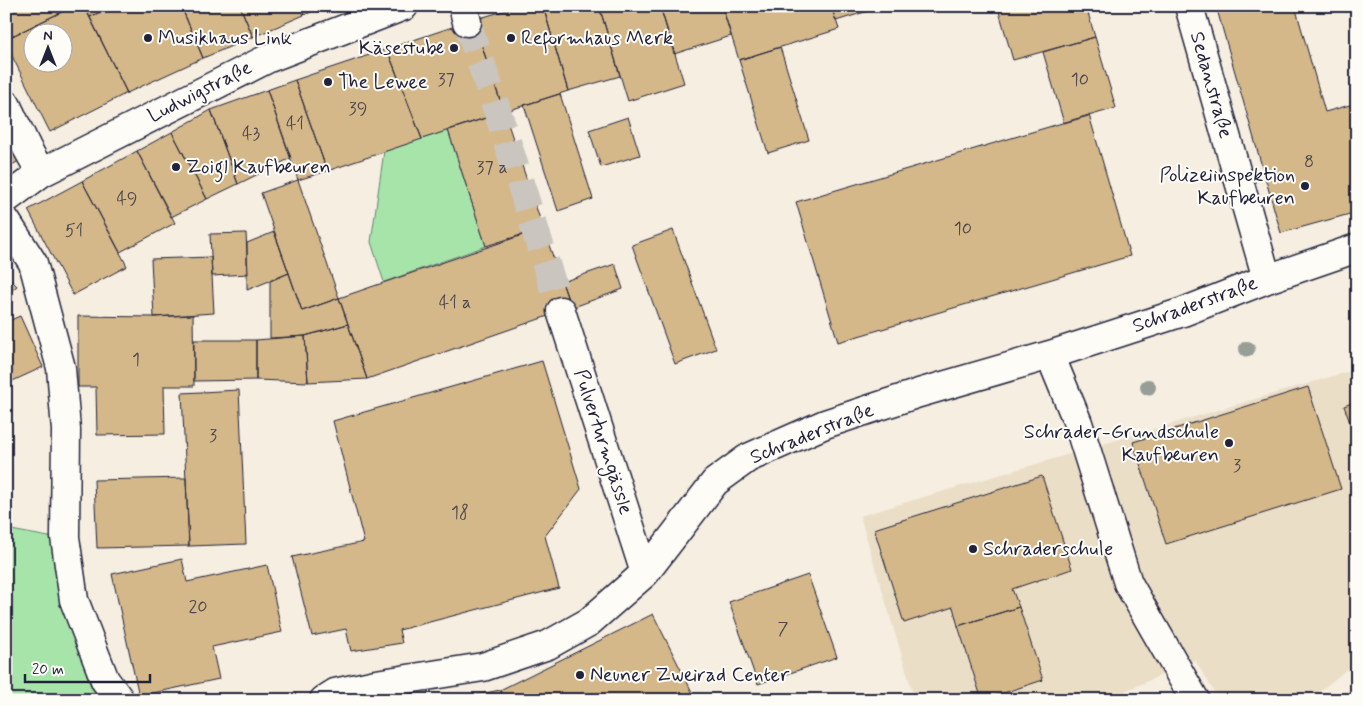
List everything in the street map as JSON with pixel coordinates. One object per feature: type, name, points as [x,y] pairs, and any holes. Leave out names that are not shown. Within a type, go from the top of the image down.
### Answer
[{"type":"street","name":"Ludwigstraße","points":[[6,199],[41,173],[269,58],[404,6]]},
{"type":"street","name":"Sedanstraße","points":[[1189,6],[1268,279]]},
{"type":"street","points":[[6,104],[41,173]]},
{"type":"street","points":[[6,221],[33,263],[61,368],[66,430],[64,537],[74,600],[105,680],[120,700]]},
{"type":"street","name":"Schraderstraße","points":[[324,700],[335,693],[376,684],[483,667],[548,645],[589,622],[646,573],[715,482],[748,458],[826,424],[919,393],[1050,355],[1183,312],[1268,279],[1357,248]]},
{"type":"street","name":"Pulverturmgässle","points":[[561,311],[646,573]]},
{"type":"street","points":[[1050,355],[1078,423],[1128,583],[1194,700]]},
{"type":"shaded area","points":[[1357,369],[1357,661],[1309,700],[1219,700],[1195,660],[1105,700],[915,700],[860,516]]},
{"type":"green space","points":[[448,130],[486,246],[384,282],[371,242],[384,151]]},
{"type":"green space","points":[[6,529],[54,538],[60,601],[92,689],[100,700],[6,700]]},
{"type":"building","points":[[6,6],[74,6],[41,22],[22,22],[22,31],[6,39]]},
{"type":"building","points":[[74,6],[84,6],[127,93],[50,132],[6,44],[6,39],[22,31],[22,72],[72,72],[72,22],[41,22]]},
{"type":"building","points":[[84,6],[112,6],[90,17]]},
{"type":"building","points":[[112,6],[181,6],[203,58],[127,93],[90,17]]},
{"type":"building","points":[[181,6],[240,6],[253,37],[203,58]]},
{"type":"building","points":[[240,6],[300,6],[304,15],[253,37]]},
{"type":"building","points":[[300,6],[325,6],[304,15]]},
{"type":"building","points":[[521,6],[543,6],[568,91],[504,112],[473,20]]},
{"type":"building","points":[[543,6],[599,6],[620,76],[568,91]]},
{"type":"building","points":[[599,6],[660,6],[684,83],[628,101]]},
{"type":"building","points":[[660,6],[722,6],[731,36],[674,54]]},
{"type":"building","points":[[722,6],[831,6],[839,29],[739,60]]},
{"type":"building","points":[[831,6],[884,6],[836,21]]},
{"type":"building","points":[[1004,6],[1086,6],[1095,37],[1013,60],[998,8]]},
{"type":"building","points":[[1216,6],[1295,6],[1325,112],[1357,103],[1357,212],[1281,233]]},
{"type":"building","points":[[473,20],[504,112],[422,139],[387,49]]},
{"type":"building","points":[[1095,37],[1116,108],[1064,123],[1043,52]]},
{"type":"building","points":[[780,47],[809,140],[768,153],[739,60]]},
{"type":"building","points":[[387,49],[422,139],[327,171],[295,80]]},
{"type":"building","points":[[295,80],[327,171],[298,180],[267,90]]},
{"type":"building","points":[[267,90],[291,158],[238,184],[211,110]]},
{"type":"building","points":[[560,94],[593,199],[558,211],[524,105]]},
{"type":"building","points":[[211,110],[238,184],[207,199],[172,132]]},
{"type":"building","points":[[504,112],[543,228],[486,246],[448,130]]},
{"type":"building","points":[[1089,115],[1130,256],[838,342],[796,202]]},
{"type":"building","points":[[628,117],[640,155],[601,167],[589,130]]},
{"type":"building","points":[[172,132],[207,199],[171,217],[137,151]]},
{"type":"building","points":[[6,138],[19,161],[6,168]]},
{"type":"building","points":[[137,151],[175,223],[120,252],[82,181]]},
{"type":"building","points":[[298,180],[339,298],[302,311],[261,193]]},
{"type":"building","points":[[82,181],[127,266],[73,295],[28,210]]},
{"type":"building","points":[[543,228],[571,308],[367,379],[339,298]]},
{"type":"building","points":[[673,230],[716,349],[675,364],[632,245]]},
{"type":"building","points":[[274,232],[289,273],[247,290],[247,243]]},
{"type":"building","points":[[246,233],[248,274],[212,276],[210,234]]},
{"type":"building","points":[[211,257],[214,313],[154,317],[151,259]]},
{"type":"building","points":[[615,264],[623,289],[571,308],[562,282]]},
{"type":"building","points":[[289,273],[302,311],[339,298],[348,324],[305,336],[270,338],[270,281]]},
{"type":"building","points":[[6,275],[17,286],[6,295]]},
{"type":"building","points":[[193,315],[194,386],[164,386],[165,434],[97,435],[96,387],[78,387],[78,316],[154,317]]},
{"type":"building","points":[[20,316],[43,367],[6,384],[6,322]]},
{"type":"building","points":[[348,324],[367,379],[308,382],[305,336]]},
{"type":"building","points":[[305,336],[308,382],[256,380],[256,340]]},
{"type":"building","points":[[194,340],[256,340],[256,380],[194,381]]},
{"type":"building","points":[[542,361],[581,489],[545,536],[559,588],[399,630],[402,643],[351,651],[346,629],[312,636],[292,557],[364,542],[333,421]]},
{"type":"building","points":[[1308,387],[1341,489],[1166,544],[1133,442]]},
{"type":"building","points":[[239,390],[246,544],[189,546],[182,393]]},
{"type":"building","points":[[1357,401],[1357,442],[1344,406]]},
{"type":"building","name":"Schraderschule","points":[[1042,476],[1072,569],[1012,589],[1019,607],[958,626],[953,607],[904,623],[874,529]]},
{"type":"building","points":[[186,478],[189,546],[97,548],[94,480]]},
{"type":"building","points":[[182,559],[187,582],[267,565],[282,632],[212,647],[219,679],[139,696],[112,574]]},
{"type":"building","points":[[808,575],[837,657],[758,684],[729,602]]},
{"type":"building","points":[[1019,607],[1043,680],[982,700],[958,626]]},
{"type":"building","points":[[653,614],[696,700],[505,700],[500,690]]},
{"type":"building","points":[[500,690],[505,700],[452,700]]},
{"type":"tunnel","points":[[467,22],[561,311]]},
{"type":"place","name":"Musikhaus Link","points":[[148,38]]},
{"type":"place","name":"Reformhaus Merk","points":[[511,38]]},
{"type":"place","name":"Käsestube","points":[[454,48]]},
{"type":"place","name":"The Lewee","points":[[328,82]]},
{"type":"place","name":"Zoigl Kaufbeuren","points":[[176,167]]},
{"type":"place","name":"Polizeiinspektion Kaufbeuren","points":[[1305,186]]},
{"type":"place","name":"Schrader-Grundschule Kaufbeuren","points":[[1229,443]]},
{"type":"place","name":"Schraderschule","points":[[973,549]]},
{"type":"place","name":"Neuner Zweirad Center","points":[[580,675]]}]
